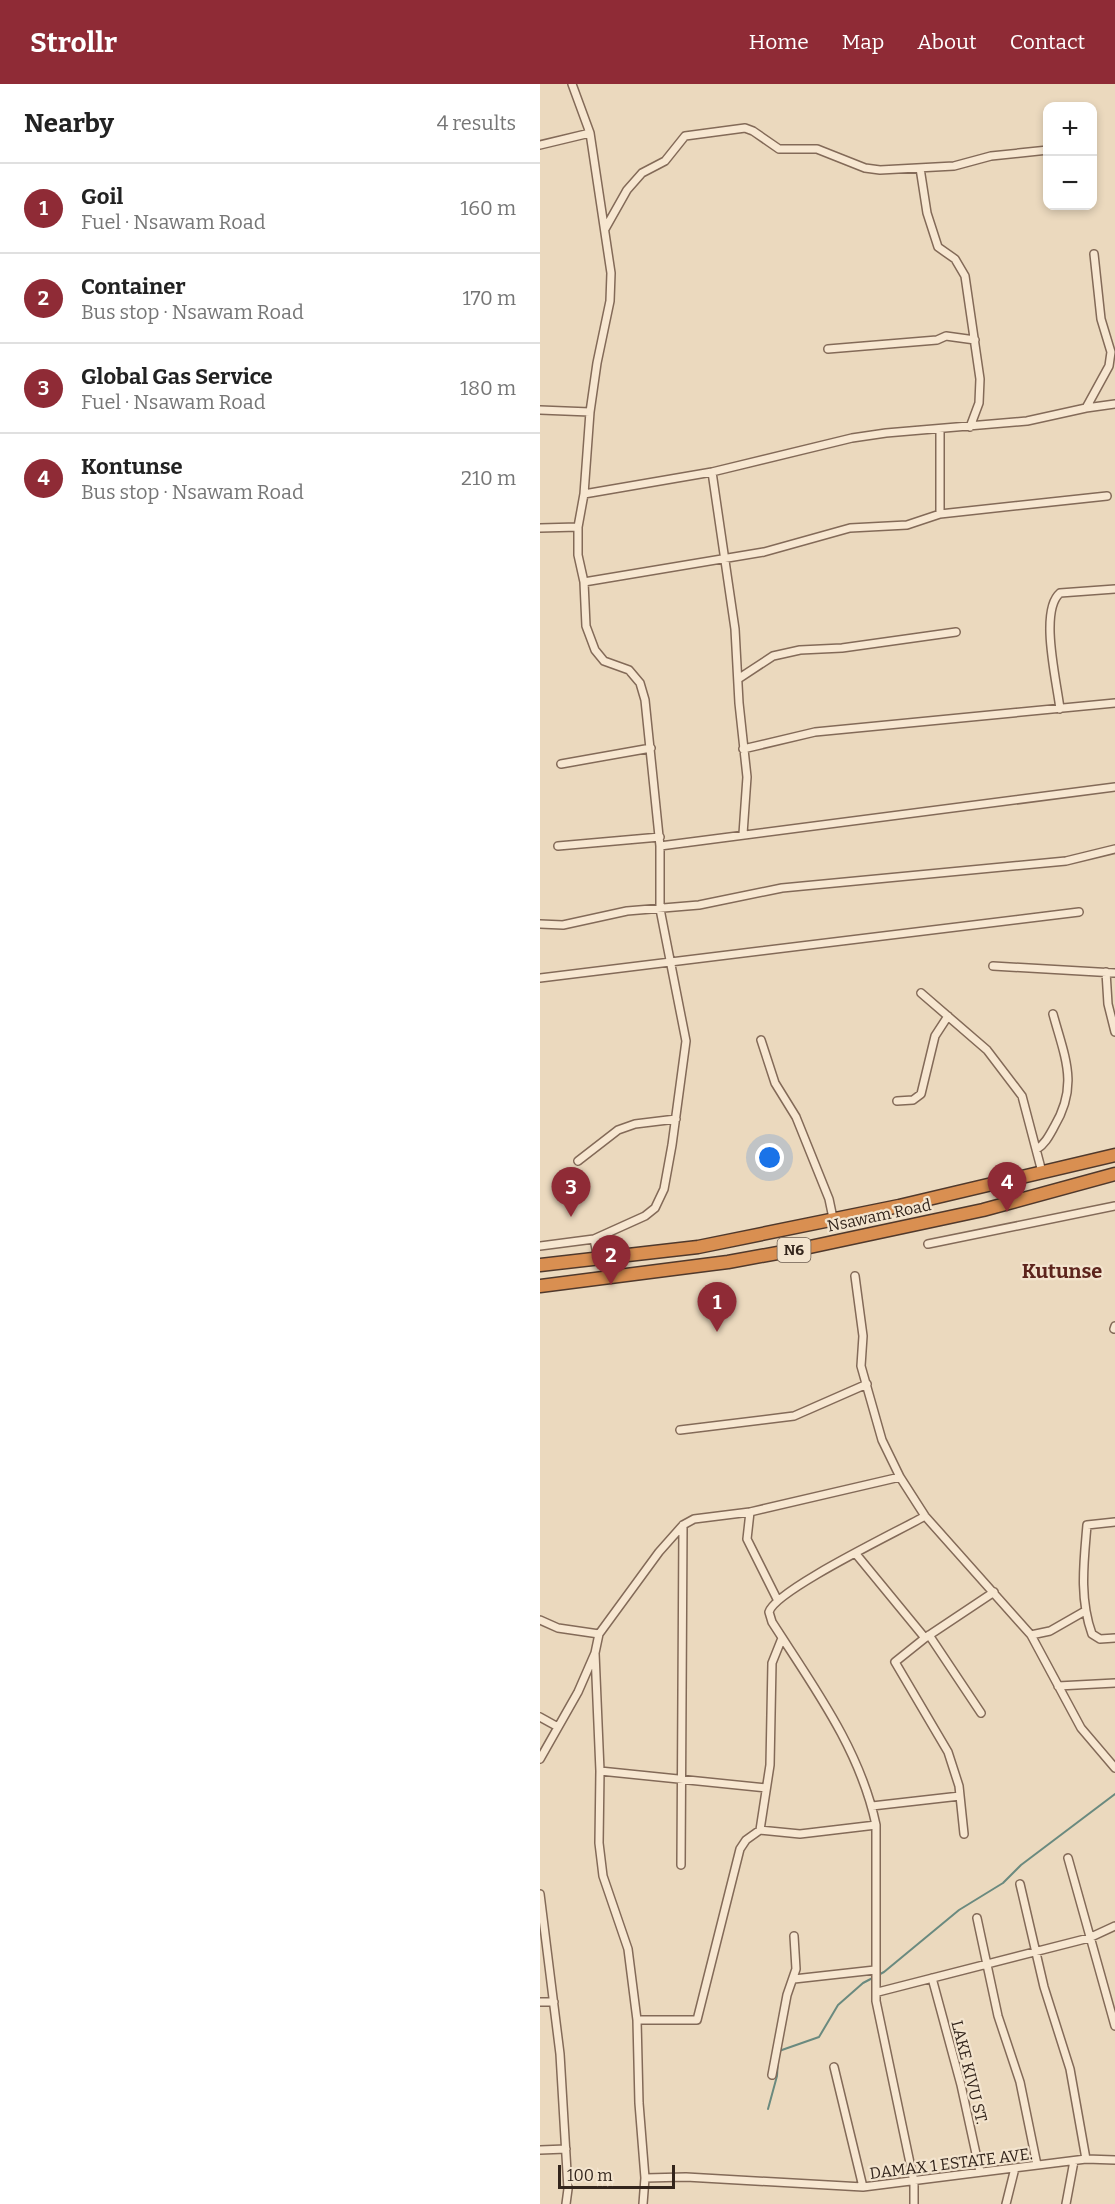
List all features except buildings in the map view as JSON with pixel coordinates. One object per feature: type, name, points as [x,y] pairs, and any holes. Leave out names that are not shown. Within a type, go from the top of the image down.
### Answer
[{"type":"highway","name":"Nsawam Road","points":[[540,1265],[698,1247],[898,1206],[1115,1155]]},
{"type":"highway","name":"Nsawam Road","points":[[540,1286],[728,1262],[805,1248],[983,1210],[1115,1174]]},
{"type":"street","points":[[540,1246],[594,1239],[617,1231],[655,1208],[664,1189],[686,1041],[660,909],[660,837],[645,700],[640,683],[629,670],[604,661],[595,650],[586,626],[584,582],[578,555],[578,527],[584,494],[590,412],[610,301],[611,273],[590,133],[572,84]]},
{"type":"street","points":[[605,229],[627,190],[642,173],[665,161],[685,136],[745,128],[779,149],[793,147],[818,149],[865,168],[880,170],[961,164],[991,156],[1043,150]]},
{"type":"street","points":[[540,145],[590,133]]},
{"type":"street","points":[[920,168],[927,213],[938,247],[955,259],[965,276],[980,379],[979,403],[970,427]]},
{"type":"street","points":[[1086,408],[1109,366],[1111,352],[1101,319],[1094,254]]},
{"type":"street","points":[[828,349],[938,340],[946,336],[975,340]]},
{"type":"street","points":[[584,494],[711,472],[852,438],[1027,421],[1115,404]]},
{"type":"street","points":[[540,410],[590,412]]},
{"type":"street","points":[[940,430],[940,514]]},
{"type":"street","points":[[711,472],[735,629],[747,777],[743,834]]},
{"type":"street","points":[[584,582],[764,552],[850,528],[907,525],[940,514],[1107,496]]},
{"type":"street","points":[[540,528],[578,527]]},
{"type":"street","points":[[1060,709],[1052,648],[1052,604],[1060,593],[1115,589]]},
{"type":"street","points":[[738,679],[773,656],[800,650],[842,648],[956,632]]},
{"type":"street","points":[[743,748],[815,732],[1115,703]]},
{"type":"street","points":[[561,764],[651,748]]},
{"type":"street","points":[[660,846],[1115,787]]},
{"type":"street","points":[[558,846],[660,837]]},
{"type":"street","points":[[540,924],[563,925],[627,911],[699,905],[782,888],[1066,861],[1115,849]]},
{"type":"street","points":[[540,978],[1079,912]]},
{"type":"street","points":[[993,966],[1115,973]]},
{"type":"street","points":[[1107,972],[1108,1004],[1115,1032]]},
{"type":"street","points":[[921,993],[987,1050],[1022,1096],[1042,1172]]},
{"type":"street","points":[[1037,1149],[1050,1134],[1068,1098],[1064,1053],[1053,1014]]},
{"type":"street","points":[[897,1101],[913,1100],[921,1094],[936,1036],[948,1016]]},
{"type":"street","points":[[761,1040],[775,1083],[796,1117],[829,1199],[832,1218]]},
{"type":"street","points":[[578,1161],[618,1130],[635,1124],[676,1119]]},
{"type":"street","points":[[928,1244],[1115,1206]]},
{"type":"street","points":[[594,1239],[598,1259]]},
{"type":"street","points":[[855,1276],[863,1336],[861,1366],[882,1440],[900,1477],[925,1516],[1031,1635],[1081,1728],[1115,1768]]},
{"type":"street","points":[[706,1304],[720,1305],[727,1302]]},
{"type":"street","points":[[680,1430],[794,1416],[867,1384]]},
{"type":"street","points":[[540,1759],[579,1692],[595,1653],[599,1634],[659,1552],[683,1525],[694,1519],[750,1512],[900,1477]]},
{"type":"street","points":[[750,1512],[747,1539],[777,1599]]},
{"type":"street","points":[[914,2204],[914,2182],[876,2001],[878,1984],[875,1971],[876,1825],[872,1806],[834,1716],[782,1638],[769,1612],[777,1599],[812,1577],[925,1516]]},
{"type":"street","points":[[1115,1522],[1088,1525],[1084,1574],[1085,1611],[1095,1637],[1115,1638]]},
{"type":"street","points":[[681,1865],[683,1525]]},
{"type":"street","points":[[856,1554],[927,1636],[981,1713]]},
{"type":"street","points":[[964,1834],[960,1796],[948,1752],[918,1697],[896,1667],[898,1657],[994,1592]]},
{"type":"street","points":[[1031,1635],[1050,1631],[1085,1611]]},
{"type":"street","points":[[540,1620],[558,1628],[599,1634]]},
{"type":"street","points":[[760,1830],[770,1766],[772,1663],[782,1638]]},
{"type":"street","points":[[595,1653],[600,1771],[599,1843],[602,1868],[628,1949],[638,2020],[639,2103],[645,2178],[642,2204]]},
{"type":"street","points":[[1058,1686],[1115,1683]]},
{"type":"street","points":[[540,1717],[558,1727]]},
{"type":"street","points":[[600,1771],[766,1788]]},
{"type":"street","points":[[872,1806],[960,1796]]},
{"type":"street","points":[[638,2020],[698,2020],[740,1849],[746,1840],[760,1830],[800,1834],[876,1825]]},
{"type":"street","points":[[1068,1858],[1115,2026]]},
{"type":"street","points":[[1020,1884],[1036,1952],[1070,2069],[1086,2159]]},
{"type":"street","points":[[540,1894],[554,2002],[566,2149],[568,2189],[566,2204]]},
{"type":"street","points":[[977,1918],[998,2016],[1020,2082],[1037,2165]]},
{"type":"street","points":[[878,1992],[1089,1938],[1115,1926]]},
{"type":"street","points":[[772,2075],[787,1995],[794,1979],[794,1936]]},
{"type":"street","points":[[794,1979],[875,1971]]},
{"type":"street","name":"LAKE KIVU ST.","points":[[932,1978],[961,2085],[980,2172]]},
{"type":"street","points":[[540,2002],[554,2002]]},
{"type":"street","points":[[834,2067],[863,2187]]},
{"type":"street","points":[[540,2150],[566,2149]]},
{"type":"street","name":"DAMAX 1 ESTATE AVE.","points":[[645,2178],[686,2177],[863,2187],[1086,2159],[1115,2160]]},
{"type":"street","points":[[1066,2204],[1074,2161]]},
{"type":"street","points":[[1006,2204],[1015,2168]]},
{"type":"waterway","points":[[779,2051],[819,2037],[838,2005],[863,1983],[884,1972],[959,1910],[1003,1883],[1021,1865],[1115,1794]]},
{"type":"waterway","points":[[768,2109],[777,2076],[778,2059]]},
{"type":"place","name":"Kontunse","points":[[1007,1212]]},
{"type":"place","name":"Global Gas Service","points":[[571,1217]]},
{"type":"place","name":"Container","points":[[611,1285]]},
{"type":"place","name":"Goil","points":[[717,1332]]},
{"type":"district","name":"Kutunse","points":[[1062,1271]]}]
